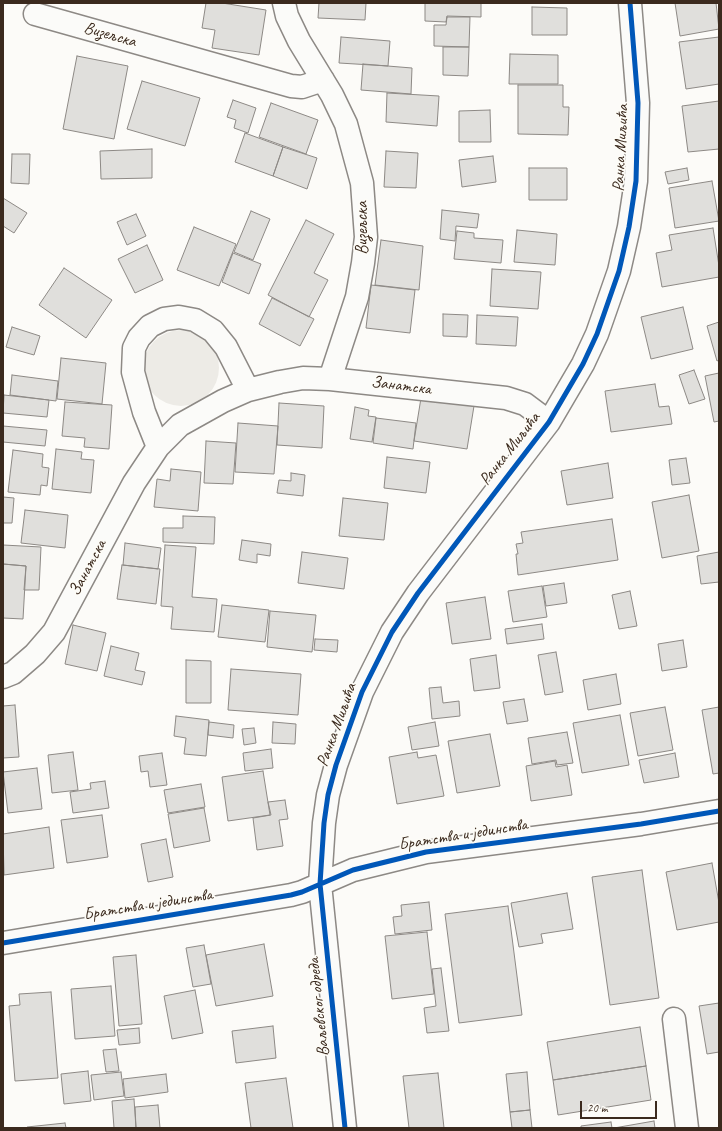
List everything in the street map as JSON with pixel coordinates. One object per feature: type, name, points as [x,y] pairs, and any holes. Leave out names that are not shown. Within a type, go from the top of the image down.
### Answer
[{"type":"street","name":"Визељска","points":[[284,3],[299,41],[323,80],[346,124],[362,183],[366,237],[357,297],[330,379]]},
{"type":"street","name":"Ранка Миљића","points":[[320,884],[324,823],[328,795],[352,719],[362,692],[376,663],[392,632],[418,593],[549,422],[583,364],[597,334],[618,271],[629,227],[636,181],[638,104],[630,3]]},
{"type":"street","name":"Визељска","points":[[35,14],[291,86],[302,87],[323,80]]},
{"type":"street","points":[[158,447],[144,412],[133,372],[134,348],[139,338],[150,326],[164,319],[179,316],[195,320],[213,331],[226,347],[248,390]]},
{"type":"street","name":"Занатска","points":[[3,677],[13,673],[35,654],[54,632],[134,483],[158,447],[180,425],[198,413],[248,390],[303,378],[330,379],[506,398],[525,404],[549,422]]},
{"type":"street","name":"Братства и јединства","points":[[3,943],[276,898],[302,892],[371,864],[426,852],[641,824],[719,811]]},
{"type":"street","name":"Ваљевског одреда","points":[[320,884],[345,1128]]},
{"type":"street","points":[[674,1019],[687,1128]]},
{"type":"shaded area","points":[[181,330],[196,333],[208,341],[216,353],[219,368],[216,383],[208,395],[196,403],[181,406],[166,403],[154,395],[146,383],[143,368],[146,353],[154,341],[166,333]]},
{"type":"building","points":[[206,3],[222,3],[266,10],[259,55],[212,48],[215,30],[202,28]]},
{"type":"building","points":[[319,3],[366,3],[365,20],[318,18]]},
{"type":"building","points":[[425,3],[481,3],[481,17],[447,16],[446,22],[425,21]]},
{"type":"building","points":[[675,3],[716,3],[719,29],[680,36]]},
{"type":"building","points":[[532,7],[567,8],[567,35],[532,35]]},
{"type":"building","points":[[447,17],[470,17],[469,47],[434,46],[434,25],[446,25]]},
{"type":"building","points":[[341,37],[390,41],[388,66],[339,63]]},
{"type":"building","points":[[719,37],[719,84],[686,89],[679,42]]},
{"type":"building","points":[[443,47],[469,47],[468,76],[443,75]]},
{"type":"building","points":[[510,54],[558,55],[558,84],[509,84]]},
{"type":"building","points":[[77,56],[128,66],[114,139],[63,129]]},
{"type":"building","points":[[363,64],[412,68],[411,94],[361,90]]},
{"type":"building","points":[[142,81],[200,98],[185,146],[127,129]]},
{"type":"building","points":[[518,85],[563,85],[563,107],[569,107],[568,135],[518,134]]},
{"type":"building","points":[[387,93],[439,96],[437,126],[386,122]]},
{"type":"building","points":[[233,100],[256,108],[248,133],[234,128],[236,120],[227,117]]},
{"type":"building","points":[[719,101],[719,149],[688,152],[682,106]]},
{"type":"building","points":[[271,103],[318,120],[306,154],[259,137]]},
{"type":"building","points":[[490,110],[491,142],[459,142],[459,111]]},
{"type":"building","points":[[245,133],[283,147],[273,176],[235,162]]},
{"type":"building","points":[[283,147],[317,158],[307,189],[273,176]]},
{"type":"building","points":[[152,149],[152,178],[101,179],[100,151]]},
{"type":"building","points":[[386,151],[418,153],[416,188],[384,187]]},
{"type":"building","points":[[12,154],[30,154],[29,184],[11,183]]},
{"type":"building","points":[[493,156],[496,182],[462,187],[459,160]]},
{"type":"building","points":[[529,168],[567,168],[567,200],[529,200]]},
{"type":"building","points":[[687,168],[689,180],[668,184],[665,172]]},
{"type":"building","points":[[712,181],[719,221],[675,228],[669,188]]},
{"type":"building","points":[[3,198],[27,213],[14,233],[3,226]]},
{"type":"building","points":[[442,210],[479,214],[477,228],[456,226],[455,241],[440,239]]},
{"type":"building","points":[[251,211],[270,219],[253,260],[234,252]]},
{"type":"building","points":[[136,214],[146,236],[127,245],[117,222]]},
{"type":"building","points":[[306,220],[334,234],[314,273],[328,280],[309,317],[268,295]]},
{"type":"building","points":[[194,227],[236,244],[219,286],[177,270]]},
{"type":"building","points":[[713,228],[719,266],[719,277],[662,287],[656,253],[672,250],[669,235]]},
{"type":"building","points":[[517,230],[557,234],[555,265],[514,262]]},
{"type":"building","points":[[457,231],[474,233],[474,238],[503,240],[501,263],[454,259]]},
{"type":"building","points":[[381,240],[423,246],[419,290],[375,285]]},
{"type":"building","points":[[147,245],[163,280],[135,293],[118,259]]},
{"type":"building","points":[[233,253],[261,264],[249,294],[222,282]]},
{"type":"building","points":[[64,268],[112,300],[86,338],[39,305]]},
{"type":"building","points":[[492,269],[541,272],[538,309],[490,306]]},
{"type":"building","points":[[371,285],[415,290],[410,333],[366,328]]},
{"type":"building","points":[[272,298],[314,319],[300,346],[259,324]]},
{"type":"building","points":[[683,307],[693,349],[651,359],[641,317]]},
{"type":"building","points":[[443,314],[468,315],[467,337],[443,336]]},
{"type":"building","points":[[477,315],[518,317],[516,346],[476,344]]},
{"type":"building","points":[[719,322],[719,360],[717,361],[707,326]]},
{"type":"building","points":[[12,327],[40,336],[34,355],[6,347]]},
{"type":"building","points":[[61,358],[106,363],[102,404],[57,399]]},
{"type":"building","points":[[694,370],[705,399],[689,404],[679,375]]},
{"type":"building","points":[[719,373],[719,421],[714,422],[705,376]]},
{"type":"building","points":[[12,375],[58,381],[56,401],[10,395]]},
{"type":"building","points":[[655,384],[659,407],[669,406],[672,424],[611,432],[605,391]]},
{"type":"building","points":[[4,395],[49,400],[47,417],[3,413]]},
{"type":"building","points":[[421,398],[474,406],[467,449],[414,441]]},
{"type":"building","points":[[65,402],[112,405],[109,449],[84,447],[85,438],[62,436]]},
{"type":"building","points":[[279,403],[324,406],[322,448],[277,445]]},
{"type":"building","points":[[355,407],[369,410],[368,416],[376,417],[372,442],[350,439]]},
{"type":"building","points":[[376,418],[416,423],[413,449],[373,443]]},
{"type":"building","points":[[238,423],[278,426],[274,474],[235,472]]},
{"type":"building","points":[[3,426],[47,430],[45,446],[3,442]]},
{"type":"building","points":[[206,441],[236,443],[233,484],[204,483]]},
{"type":"building","points":[[56,449],[82,452],[81,459],[94,460],[91,493],[52,489]]},
{"type":"building","points":[[13,450],[43,454],[42,467],[49,468],[47,486],[41,485],[40,495],[8,492]]},
{"type":"building","points":[[387,457],[430,462],[426,493],[384,488]]},
{"type":"building","points":[[686,458],[690,483],[672,485],[669,460]]},
{"type":"building","points":[[608,463],[613,498],[567,505],[561,471]]},
{"type":"building","points":[[171,469],[201,472],[198,511],[154,507],[157,479],[170,481]]},
{"type":"building","points":[[291,473],[305,475],[303,496],[277,493],[279,480],[291,481]]},
{"type":"building","points":[[689,495],[699,551],[662,558],[652,502]]},
{"type":"building","points":[[3,497],[14,498],[12,523],[3,523]]},
{"type":"building","points":[[343,498],[388,503],[384,540],[339,536]]},
{"type":"building","points":[[25,510],[68,515],[65,548],[21,543]]},
{"type":"building","points":[[183,516],[215,517],[214,544],[163,542],[163,528],[183,528]]},
{"type":"building","points":[[612,519],[618,560],[518,575],[516,554],[518,554],[516,544],[523,543],[521,532]]},
{"type":"building","points":[[242,540],[271,544],[270,556],[257,554],[257,563],[239,560]]},
{"type":"building","points":[[125,543],[161,548],[158,569],[123,565]]},
{"type":"building","points":[[3,545],[41,547],[39,590],[24,590],[26,566],[3,564]]},
{"type":"building","points":[[165,545],[196,547],[192,597],[217,599],[214,632],[171,629],[173,607],[161,606]]},
{"type":"building","points":[[302,552],[348,558],[344,589],[298,583]]},
{"type":"building","points":[[719,552],[719,582],[701,584],[697,556]]},
{"type":"building","points":[[3,564],[26,566],[23,619],[3,618]]},
{"type":"building","points":[[122,565],[160,569],[156,604],[117,599]]},
{"type":"building","points":[[564,583],[567,603],[546,606],[543,586]]},
{"type":"building","points":[[542,586],[547,617],[513,622],[508,591]]},
{"type":"building","points":[[630,591],[637,626],[619,629],[612,595]]},
{"type":"building","points":[[485,597],[491,639],[452,644],[446,603]]},
{"type":"building","points":[[222,605],[269,610],[265,642],[218,637]]},
{"type":"building","points":[[270,611],[316,615],[312,652],[267,647]]},
{"type":"building","points":[[542,624],[544,639],[507,644],[505,629]]},
{"type":"building","points":[[73,625],[106,633],[97,671],[65,664]]},
{"type":"building","points":[[315,639],[338,640],[337,652],[314,650]]},
{"type":"building","points":[[683,640],[687,667],[662,671],[658,644]]},
{"type":"building","points":[[111,646],[139,653],[135,670],[145,672],[142,685],[104,676]]},
{"type":"building","points":[[556,652],[563,692],[545,695],[538,655]]},
{"type":"building","points":[[496,655],[500,688],[474,691],[470,659]]},
{"type":"building","points":[[186,660],[211,661],[211,703],[186,703]]},
{"type":"building","points":[[231,669],[301,674],[298,715],[228,710]]},
{"type":"building","points":[[616,674],[621,704],[588,710],[583,680]]},
{"type":"building","points":[[441,687],[443,703],[459,701],[460,716],[432,719],[429,688]]},
{"type":"building","points":[[524,699],[528,721],[507,724],[503,702]]},
{"type":"building","points":[[15,705],[19,757],[3,758],[3,706]]},
{"type":"building","points":[[665,707],[673,750],[638,756],[630,713]]},
{"type":"building","points":[[719,707],[719,773],[713,774],[702,710]]},
{"type":"building","points":[[620,715],[629,765],[582,773],[573,723]]},
{"type":"building","points":[[176,716],[209,720],[206,756],[184,754],[186,738],[174,736]]},
{"type":"building","points":[[209,722],[234,725],[233,738],[208,735]]},
{"type":"building","points":[[273,722],[296,724],[295,744],[272,743]]},
{"type":"building","points":[[435,722],[439,746],[412,750],[408,727]]},
{"type":"building","points":[[254,728],[256,743],[244,745],[242,729]]},
{"type":"building","points":[[567,732],[573,763],[557,765],[556,760],[532,764],[528,738]]},
{"type":"building","points":[[490,734],[500,786],[457,793],[448,741]]},
{"type":"building","points":[[271,749],[273,768],[245,771],[243,753]]},
{"type":"building","points":[[73,752],[78,790],[52,793],[48,755]]},
{"type":"building","points":[[417,752],[418,758],[436,755],[444,796],[397,804],[389,757]]},
{"type":"building","points":[[162,753],[167,785],[150,787],[148,771],[141,772],[139,756]]},
{"type":"building","points":[[675,753],[679,777],[644,783],[639,760]]},
{"type":"building","points":[[555,761],[556,767],[567,765],[572,795],[531,801],[526,766]]},
{"type":"building","points":[[37,768],[42,809],[8,813],[3,772]]},
{"type":"building","points":[[263,771],[270,815],[228,821],[222,777]]},
{"type":"building","points":[[105,781],[109,808],[73,813],[70,792],[91,789],[90,783]]},
{"type":"building","points":[[201,784],[205,807],[168,813],[164,790]]},
{"type":"building","points":[[285,800],[288,819],[279,820],[283,846],[257,850],[253,818],[271,815],[268,802]]},
{"type":"building","points":[[204,808],[210,841],[174,848],[168,814]]},
{"type":"building","points":[[102,815],[108,857],[67,863],[61,820]]},
{"type":"building","points":[[49,827],[54,868],[4,875],[3,834]]},
{"type":"building","points":[[166,839],[173,877],[148,882],[141,844]]},
{"type":"building","points":[[712,863],[719,903],[719,922],[677,930],[666,872]]},
{"type":"building","points":[[642,870],[659,998],[610,1005],[592,877]]},
{"type":"building","points":[[567,893],[573,929],[541,934],[543,943],[519,947],[511,903]]},
{"type":"building","points":[[429,902],[432,930],[395,934],[393,917],[402,916],[401,905]]},
{"type":"building","points":[[508,906],[522,1015],[459,1023],[445,914]]},
{"type":"building","points":[[427,932],[434,994],[392,999],[385,936]]},
{"type":"building","points":[[264,944],[273,996],[216,1006],[206,955]]},
{"type":"building","points":[[204,945],[211,984],[193,987],[186,948]]},
{"type":"building","points":[[136,955],[142,1024],[119,1026],[113,957]]},
{"type":"building","points":[[441,968],[449,1031],[427,1033],[424,1008],[436,1006],[432,969]]},
{"type":"building","points":[[111,986],[115,1036],[75,1039],[71,989]]},
{"type":"building","points":[[195,990],[203,1033],[172,1039],[164,996]]},
{"type":"building","points":[[51,992],[58,1078],[15,1081],[9,1006],[20,1005],[19,994]]},
{"type":"building","points":[[719,1003],[719,1052],[707,1054],[699,1006]]},
{"type":"building","points":[[273,1026],[276,1058],[236,1063],[232,1031]]},
{"type":"building","points":[[640,1027],[646,1066],[553,1080],[547,1042]]},
{"type":"building","points":[[139,1028],[140,1043],[119,1045],[117,1030]]},
{"type":"building","points":[[116,1049],[119,1071],[106,1072],[103,1050]]},
{"type":"building","points":[[646,1066],[651,1100],[558,1115],[553,1080]]},
{"type":"building","points":[[88,1071],[91,1101],[64,1104],[61,1074]]},
{"type":"building","points":[[121,1072],[124,1096],[94,1100],[91,1075]]},
{"type":"building","points":[[527,1072],[530,1110],[510,1112],[506,1074]]},
{"type":"building","points":[[438,1073],[444,1128],[409,1128],[403,1076]]},
{"type":"building","points":[[166,1074],[168,1092],[125,1098],[123,1079]]},
{"type":"building","points":[[286,1078],[293,1128],[251,1128],[245,1083]]},
{"type":"building","points":[[134,1099],[136,1128],[114,1128],[112,1101]]},
{"type":"building","points":[[158,1105],[160,1128],[136,1128],[135,1107]]},
{"type":"building","points":[[530,1110],[532,1128],[512,1128],[510,1112]]},
{"type":"building","points":[[654,1121],[655,1128],[614,1128]]},
{"type":"building","points":[[611,1122],[612,1128],[581,1128],[581,1126]]},
{"type":"building","points":[[65,1123],[66,1128],[27,1128],[27,1127]]},
{"type":"cycle path","points":[[345,1128],[320,884],[324,823],[328,795],[336,765],[362,692],[392,632],[418,593],[549,422],[583,364],[597,334],[619,271],[629,227],[636,181],[638,103],[630,3]]},
{"type":"cycle path","points":[[3,943],[291,895],[302,892],[353,870],[426,852],[641,824],[719,811]]}]
